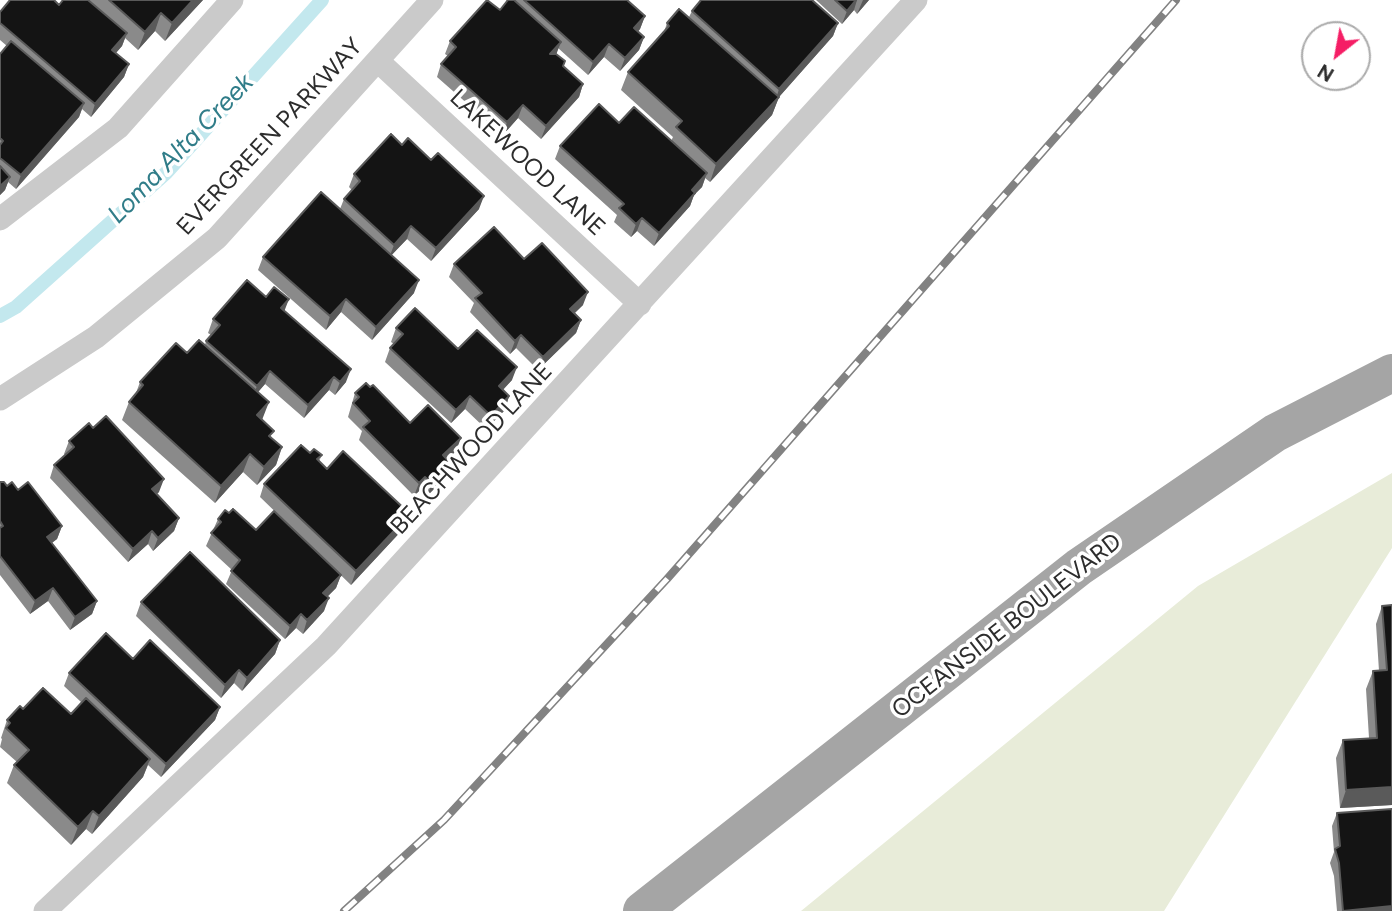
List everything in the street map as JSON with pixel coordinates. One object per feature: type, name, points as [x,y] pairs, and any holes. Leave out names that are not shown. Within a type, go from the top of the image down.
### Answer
[{"type":"main road","name":"OCEANSIDE BOULEVARD","points":[[642,911],[1079,566],[1275,433],[1392,373]]},
{"type":"lane","points":[[0,219],[118,128],[232,0]]},
{"type":"lane","name":"EVERGREEN PARKWAY","points":[[0,399],[96,337],[217,238],[432,0]]},
{"type":"lane","name":"BEACHWOOD LANE","points":[[45,911],[327,646],[916,0]]},
{"type":"lane","name":"LAKEWOOD LANE","points":[[378,61],[640,304]]},
{"type":"green space","points":[[1392,473],[1392,548],[1164,911],[801,911],[1198,586]]},
{"type":"building","points":[[10,0],[54,0],[59,5],[63,0],[88,0],[127,33],[112,50],[129,64],[95,104],[0,23],[0,12]]},
{"type":"building","points":[[109,0],[193,0],[172,23],[161,13],[145,32]]},
{"type":"building","points":[[487,0],[500,10],[508,0],[514,0],[561,42],[550,54],[556,54],[565,61],[563,66],[583,84],[546,126],[523,105],[507,122],[441,64],[456,47],[450,41]]},
{"type":"building","points":[[524,0],[627,0],[645,16],[634,28],[644,37],[625,58],[609,44],[593,62]]},
{"type":"building","points":[[701,0],[812,0],[838,23],[779,89],[692,11]]},
{"type":"building","points":[[835,0],[856,0],[847,11]]},
{"type":"building","points":[[679,9],[779,97],[716,164],[676,127],[682,121],[628,72],[669,26],[667,23]]},
{"type":"building","points":[[11,41],[84,103],[21,175],[0,158],[0,145],[3,141],[0,138],[0,54]]},
{"type":"building","points":[[599,104],[619,123],[634,107],[707,173],[692,190],[695,193],[659,233],[642,218],[636,224],[619,208],[624,204],[560,146]]},
{"type":"building","points":[[391,134],[402,145],[408,138],[431,160],[438,153],[484,196],[436,248],[411,226],[394,245],[344,199],[360,181],[354,174]]},
{"type":"building","points":[[0,166],[10,177],[0,186]]},
{"type":"building","points":[[321,192],[419,280],[376,327],[346,299],[330,316],[263,257]]},
{"type":"building","points":[[494,227],[524,259],[542,243],[588,292],[570,309],[581,320],[543,357],[521,335],[515,341],[475,298],[482,293],[454,264]]},
{"type":"building","points":[[247,280],[266,297],[274,287],[289,299],[281,308],[351,369],[340,382],[334,377],[308,405],[270,371],[257,386],[206,341],[220,325],[213,319]]},
{"type":"building","points":[[415,308],[458,349],[477,330],[517,367],[499,386],[509,396],[491,416],[470,396],[456,410],[390,348],[403,334],[396,328]]},
{"type":"building","points":[[199,340],[269,402],[257,415],[274,431],[269,436],[282,447],[264,467],[250,454],[221,486],[129,402],[143,385],[140,382],[176,343],[187,353]]},
{"type":"building","points":[[366,383],[370,387],[373,385],[410,423],[428,405],[461,438],[443,455],[451,464],[432,483],[425,477],[419,483],[363,427],[370,421],[353,403],[359,397],[355,393]]},
{"type":"building","points":[[106,416],[164,479],[152,489],[179,518],[158,538],[152,531],[133,549],[54,465],[74,447],[69,441],[89,423],[93,428]]},
{"type":"building","points":[[301,445],[310,453],[314,449],[322,455],[317,459],[327,469],[343,451],[410,514],[356,571],[264,484]]},
{"type":"building","points":[[0,482],[7,486],[12,482],[18,490],[28,482],[62,526],[47,537],[97,601],[75,617],[53,588],[35,601],[0,556],[0,528],[3,526],[0,521]]},
{"type":"building","points":[[233,509],[256,530],[274,511],[341,575],[323,593],[329,598],[307,620],[301,614],[290,626],[231,571],[240,560],[211,533],[221,522],[218,519],[225,510],[229,513]]},
{"type":"building","points":[[190,552],[280,640],[247,678],[239,670],[225,685],[141,602]]},
{"type":"building","points":[[1392,605],[1392,787],[1346,790],[1343,740],[1377,738],[1373,671],[1387,670],[1382,606]]},
{"type":"building","points":[[106,633],[133,659],[150,640],[220,707],[166,764],[69,673]]},
{"type":"building","points":[[43,688],[71,714],[86,698],[150,759],[99,816],[93,811],[78,827],[14,765],[29,750],[6,728],[10,723],[7,720],[20,706],[23,709]]},
{"type":"building","points":[[1392,809],[1392,906],[1343,911],[1339,863],[1335,849],[1340,846],[1337,813]]},
{"type":"waterway","name":"Loma Alta Creek","points":[[0,316],[16,307],[166,173],[322,0]]},
{"type":"railway","points":[[344,911],[444,820],[667,579],[1176,0]]}]
